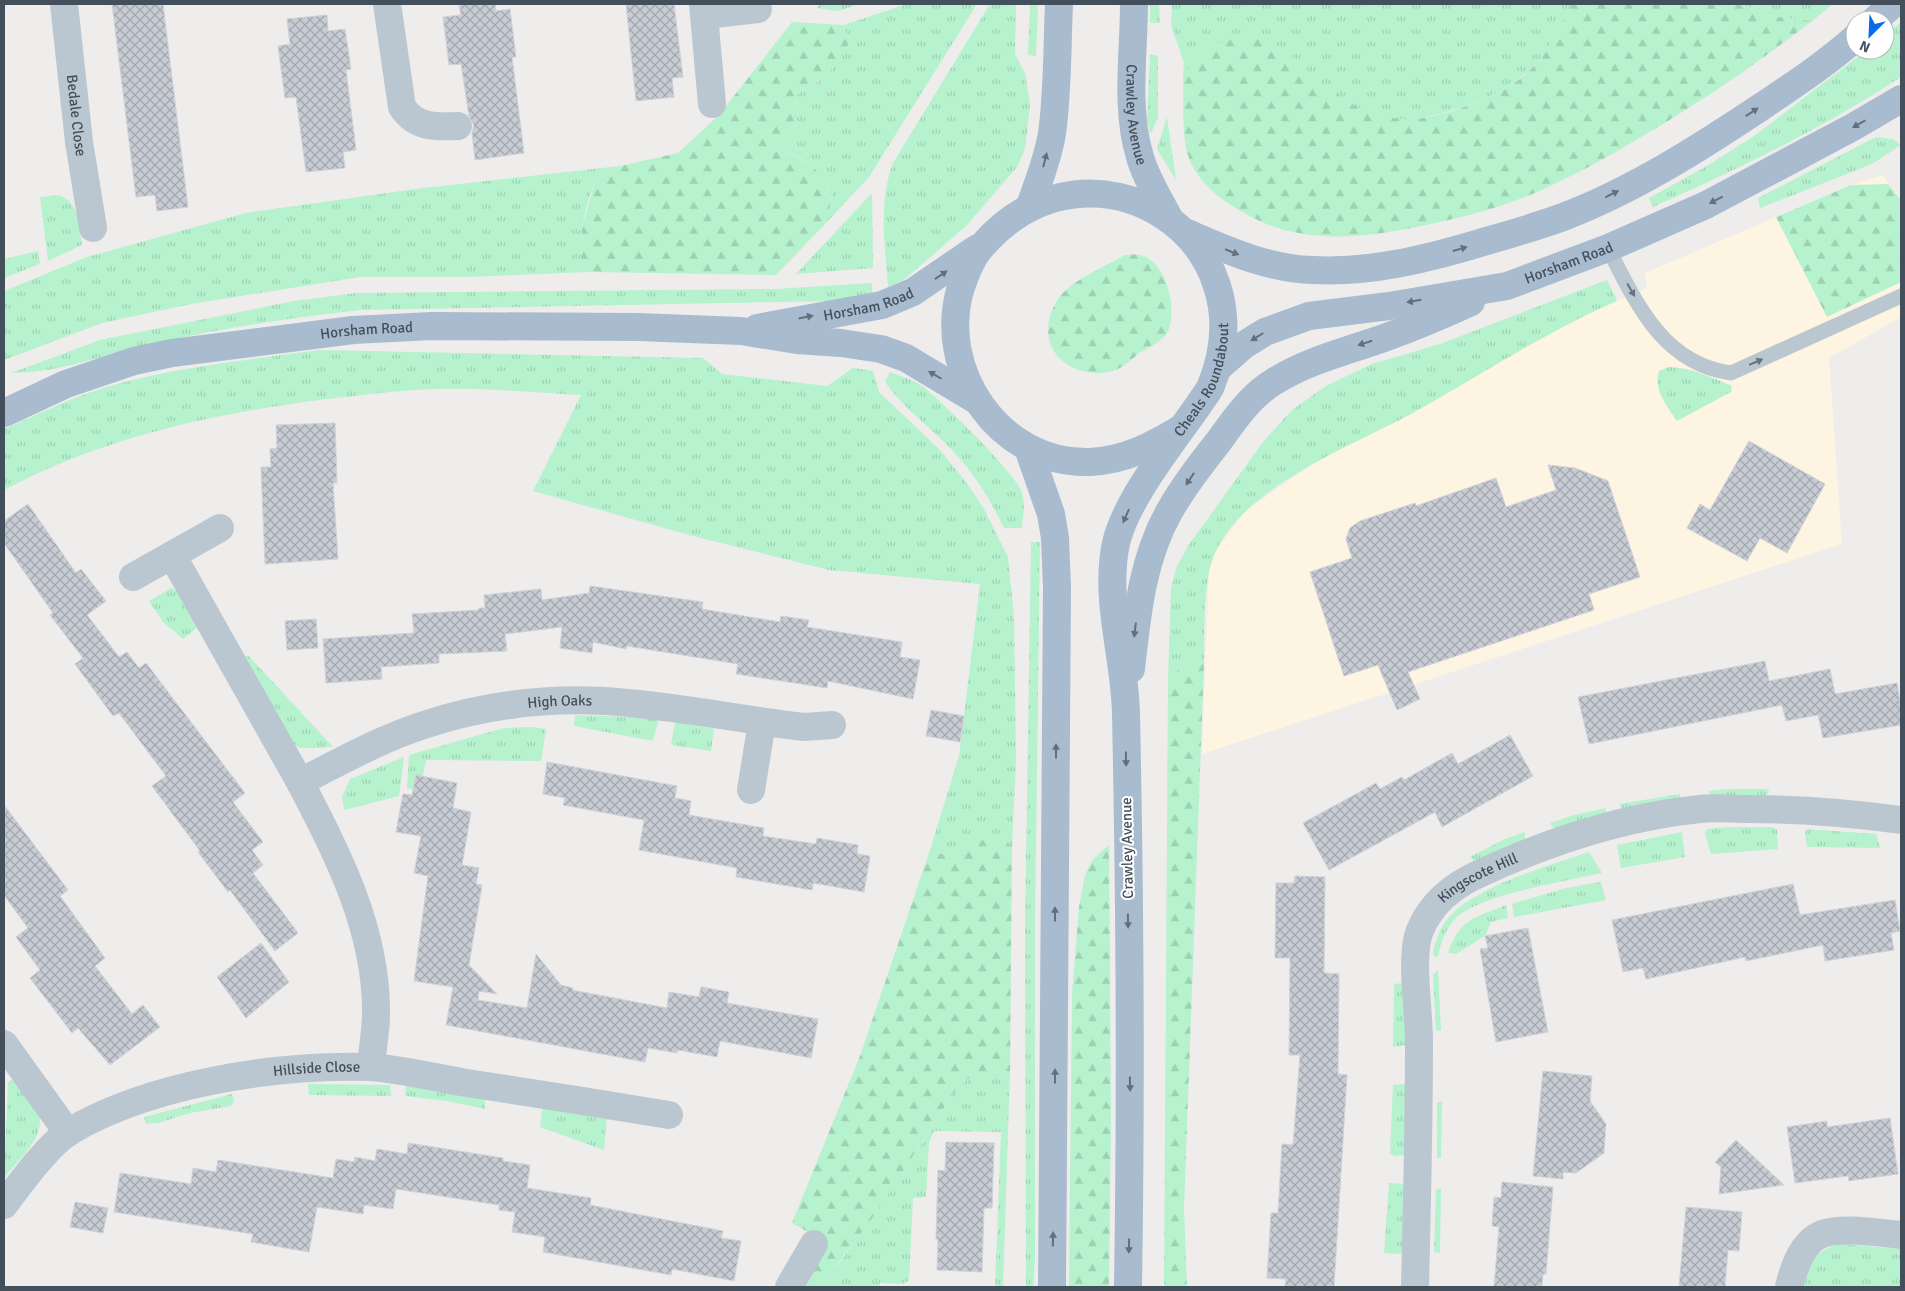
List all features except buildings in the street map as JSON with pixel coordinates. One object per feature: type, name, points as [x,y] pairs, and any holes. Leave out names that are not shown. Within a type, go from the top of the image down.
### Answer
[{"type":"main road","points":[[1030,206],[1042,172],[1051,135],[1055,100],[1059,4]]},
{"type":"main road","name":"Crawley Avenue","points":[[1134,4],[1132,101],[1134,133],[1140,160],[1179,227]]},
{"type":"main road","points":[[1179,227],[1241,256],[1274,265],[1312,270],[1360,268],[1410,262],[1459,249],[1564,216],[1654,174],[1765,104],[1845,45]]},
{"type":"main road","name":"Horsham Road","points":[[1219,367],[1244,345],[1265,332],[1310,316],[1389,306],[1507,286],[1608,248],[1714,200],[1853,128],[1901,99]]},
{"type":"main road","name":"Cheals Roundabout","points":[[1102,193],[1138,202],[1179,227],[1211,268],[1220,292],[1224,317],[1224,342],[1219,367],[1210,388],[1182,428],[1148,449],[1118,459],[1088,462],[1057,458],[1028,448],[999,427],[976,400],[961,368],[954,333],[959,294],[966,272],[982,246],[1010,219],[1030,206],[1065,195],[1102,193]]},
{"type":"main road","name":"Horsham Road","points":[[741,331],[882,305],[913,292],[982,246]]},
{"type":"main road","points":[[1126,710],[1139,598],[1148,563],[1160,532],[1169,513],[1196,471],[1244,407],[1274,381],[1324,357],[1432,319],[1507,286]]},
{"type":"main road","name":"Horsham Road","points":[[4,413],[66,384],[134,361],[172,353],[310,335],[432,326],[638,327],[741,331],[881,350],[906,358],[976,400]]},
{"type":"main road","name":"Crawley Avenue","points":[[1128,1287],[1130,1144],[1126,710],[1116,636],[1113,568],[1116,542],[1125,516],[1182,428]]},
{"type":"main road","points":[[1028,448],[1051,514],[1055,538],[1057,587],[1052,1287]]},
{"type":"street","name":"Bedale Close","points":[[64,4],[79,142],[93,228]]},
{"type":"street","points":[[387,4],[402,107],[408,116],[431,127],[458,126]]},
{"type":"street","points":[[712,104],[704,9],[758,9]]},
{"type":"street","points":[[133,577],[220,528]]},
{"type":"street","points":[[172,555],[300,782],[338,854],[360,911],[372,964],[376,1014],[371,1067]]},
{"type":"street","name":"High Oaks","points":[[300,782],[368,747],[423,725],[498,707],[542,701],[604,701],[804,727],[832,725]]},
{"type":"street","points":[[751,790],[762,722]]},
{"type":"street","name":"Kingscote Hill","points":[[1415,1287],[1420,1158],[1419,1006],[1416,961],[1418,935],[1430,913],[1447,893],[1472,877],[1521,855],[1577,836],[1641,818],[1701,808],[1774,809],[1846,813],[1901,820]]},
{"type":"street","points":[[4,1044],[68,1133]]},
{"type":"street","name":"Hillside Close","points":[[4,1205],[29,1171],[68,1133],[119,1108],[218,1080],[266,1073],[371,1067],[669,1115]]},
{"type":"street","points":[[1789,1287],[1793,1270],[1805,1249],[1819,1235],[1838,1231],[1901,1235]]},
{"type":"street","points":[[789,1287],[814,1244]]},
{"type":"lane","points":[[1608,248],[1653,329],[1669,345],[1714,370],[1731,372],[1901,296]]},
{"type":"shaded area","points":[[1882,175],[1901,200],[1901,317],[1829,358],[1842,544],[1202,754],[1209,569],[1216,550],[1245,511],[1325,456],[1410,414],[1574,319],[1647,288],[1645,273],[1851,185]]},
{"type":"green space","points":[[820,4],[859,4],[838,11],[817,8]]},
{"type":"green space","points":[[907,4],[977,4],[869,177],[827,222],[832,194],[812,166],[782,150],[796,124],[798,111],[797,94],[819,81],[848,43],[844,25]]},
{"type":"green space","points":[[990,4],[1016,4],[1015,54],[1025,73],[1030,104],[1025,149],[1017,167],[967,225],[905,279],[888,287],[884,240],[884,209],[885,193],[893,163]]},
{"type":"green space","points":[[1030,4],[1038,4],[1036,56],[1028,55]]},
{"type":"green space","points":[[1150,4],[1159,4],[1160,23],[1150,23]]},
{"type":"green space","points":[[1172,4],[1572,4],[1542,56],[1530,70],[1513,83],[1495,94],[1466,106],[1414,119],[1395,119],[1376,115],[1341,97],[1324,86],[1280,48],[1198,57],[1183,75],[1184,63],[1171,25]]},
{"type":"green space","points":[[1572,4],[1740,4],[1772,16],[1812,21],[1746,70],[1701,100],[1592,165],[1525,197],[1481,212],[1436,223],[1366,235],[1346,236],[1325,236],[1286,230],[1248,215],[1221,198],[1213,192],[1193,168],[1186,149],[1183,75],[1195,60],[1216,44],[1233,39],[1263,37],[1279,46],[1333,91],[1357,106],[1375,114],[1393,118],[1425,118],[1454,111],[1484,99],[1521,78],[1537,63],[1544,53]]},
{"type":"green space","points":[[1740,4],[1833,4],[1812,21],[1772,16]]},
{"type":"green space","points":[[792,22],[844,25],[849,43],[828,73],[797,94],[798,111],[796,124],[782,150],[812,166],[826,184],[832,194],[827,222],[776,275],[589,272],[581,263],[582,228],[595,182],[620,166],[678,153],[719,115]]},
{"type":"green space","points":[[1901,22],[1901,77],[1811,131],[1717,178],[1653,207],[1649,198],[1707,166],[1754,136],[1854,60],[1895,60],[1895,27]]},
{"type":"green space","points":[[1150,54],[1158,56],[1158,117],[1151,134],[1147,121]]},
{"type":"green space","points":[[1167,117],[1176,180],[1157,149]]},
{"type":"green space","points":[[1876,137],[1893,139],[1901,145],[1872,164],[1760,208],[1758,198]]},
{"type":"green space","points":[[620,166],[595,182],[588,201],[582,228],[581,263],[589,272],[466,277],[360,277],[191,304],[102,323],[4,360],[4,291],[87,257],[246,213],[415,189]]},
{"type":"green space","points":[[1888,184],[1901,200],[1901,282],[1827,317],[1776,217],[1851,185]]},
{"type":"green space","points":[[872,193],[873,268],[796,274]]},
{"type":"green space","points":[[59,195],[71,203],[75,209],[82,245],[48,261],[40,197]]},
{"type":"green space","points":[[38,251],[40,264],[4,278],[4,259]]},
{"type":"green space","points":[[1125,255],[1140,255],[1149,259],[1163,275],[1172,309],[1167,334],[1117,370],[1101,373],[1085,372],[1072,367],[1061,360],[1049,339],[1048,326],[1051,313],[1058,299],[1071,286]]},
{"type":"green space","points":[[1607,280],[1617,301],[1564,326],[1411,414],[1302,470],[1275,487],[1251,506],[1231,528],[1216,551],[1208,576],[1205,606],[1204,663],[1194,661],[1168,678],[1171,588],[1177,566],[1188,546],[1263,442],[1292,410],[1326,386],[1372,364],[1440,344]]},
{"type":"green space","points":[[872,283],[872,294],[833,301],[360,310],[230,328],[179,338],[47,370],[11,373],[100,340],[294,301],[356,293],[776,289]]},
{"type":"green space","points":[[320,350],[703,358],[722,374],[827,386],[853,368],[873,371],[879,392],[941,451],[966,482],[984,509],[1008,557],[1014,616],[1016,761],[1012,845],[988,841],[982,842],[972,847],[959,860],[930,850],[959,756],[980,584],[829,570],[689,535],[533,491],[581,395],[436,389],[354,396],[264,408],[174,426],[130,439],[87,453],[45,470],[4,490],[4,429],[40,413],[103,388],[129,381],[210,365]]},
{"type":"green space","points":[[1668,367],[1676,367],[1709,376],[1732,386],[1731,392],[1677,421],[1665,404],[1658,385],[1659,371]]},
{"type":"green space","points":[[890,372],[922,386],[975,436],[1015,480],[1023,495],[1022,528],[1004,528],[985,493],[963,462],[906,406],[885,382]]},
{"type":"green space","points":[[1031,542],[1040,542],[1035,920],[1035,1259],[1033,1287],[1026,1287],[1025,925]]},
{"type":"green space","points":[[171,588],[181,593],[198,627],[183,639],[164,623],[149,601]]},
{"type":"green space","points":[[248,655],[333,747],[302,748],[289,742],[281,733],[267,708],[246,657]]},
{"type":"green space","points":[[1194,661],[1204,663],[1184,1208],[1187,1287],[1164,1287],[1168,678],[1185,664]]},
{"type":"green space","points":[[575,715],[659,718],[653,741],[574,726]]},
{"type":"green space","points":[[675,722],[714,729],[711,751],[671,745]]},
{"type":"green space","points":[[531,727],[546,729],[541,761],[426,760],[423,776],[416,775],[413,789],[407,788],[409,755],[504,728]]},
{"type":"green space","points":[[404,757],[399,796],[344,810],[342,797],[350,779]]},
{"type":"green space","points":[[1769,789],[1767,796],[1710,798],[1709,791]]},
{"type":"green space","points":[[1680,794],[1680,801],[1623,812],[1619,804]]},
{"type":"green space","points":[[1606,808],[1606,816],[1554,829],[1550,823],[1574,815]]},
{"type":"green space","points":[[1773,827],[1777,830],[1778,849],[1711,854],[1705,833],[1707,829]]},
{"type":"green space","points":[[1807,829],[1876,834],[1880,848],[1807,847],[1805,833]]},
{"type":"green space","points":[[1525,832],[1525,841],[1508,846],[1475,861],[1470,857],[1505,839]]},
{"type":"green space","points":[[1682,832],[1685,857],[1621,868],[1617,845]]},
{"type":"green space","points":[[986,839],[1012,845],[1010,1071],[973,1075],[957,1088],[875,1214],[823,1287],[806,1287],[828,1243],[792,1223],[860,1056],[930,850],[959,860],[974,843]]},
{"type":"green space","points":[[1109,845],[1111,1115],[1109,1287],[1069,1287],[1072,995],[1079,907],[1085,875],[1093,859]]},
{"type":"green space","points":[[1589,852],[1602,873],[1527,889],[1470,908],[1458,916],[1450,925],[1442,940],[1438,957],[1434,956],[1435,943],[1443,925],[1449,917],[1477,895],[1535,870]]},
{"type":"green space","points":[[1601,882],[1606,900],[1514,917],[1512,904],[1566,888]]},
{"type":"green space","points":[[1506,905],[1508,918],[1491,922],[1485,936],[1456,954],[1448,953],[1463,926],[1477,917]]},
{"type":"green space","points":[[1438,970],[1441,1030],[1436,1031],[1433,974]]},
{"type":"green space","points":[[1403,983],[1406,1045],[1393,1047],[1394,984]]},
{"type":"green space","points":[[1010,1071],[1003,1287],[995,1287],[1001,1132],[934,1131],[929,1142],[926,1197],[913,1198],[909,1281],[902,1284],[880,1283],[879,1287],[823,1287],[957,1088],[973,1075]]},
{"type":"green space","points":[[11,1080],[17,1080],[33,1102],[40,1118],[36,1136],[31,1145],[6,1176],[4,1175],[8,1084]]},
{"type":"green space","points":[[308,1084],[390,1085],[391,1096],[309,1095]]},
{"type":"green space","points":[[1406,1084],[1405,1155],[1396,1156],[1390,1154],[1393,1085]]},
{"type":"green space","points":[[406,1085],[485,1094],[485,1109],[447,1101],[405,1096]]},
{"type":"green space","points":[[232,1094],[234,1102],[231,1106],[190,1113],[158,1123],[146,1124],[144,1117]]},
{"type":"green space","points":[[1442,1101],[1441,1158],[1437,1158],[1437,1103]]},
{"type":"green space","points":[[543,1104],[607,1116],[604,1150],[540,1127]]},
{"type":"green space","points":[[1389,1183],[1403,1184],[1405,1189],[1403,1251],[1400,1254],[1384,1253]]},
{"type":"green space","points":[[1441,1188],[1440,1253],[1434,1252],[1436,1190]]},
{"type":"green space","points":[[1843,1244],[1901,1249],[1901,1287],[1802,1287],[1807,1271],[1815,1258],[1827,1248]]}]
